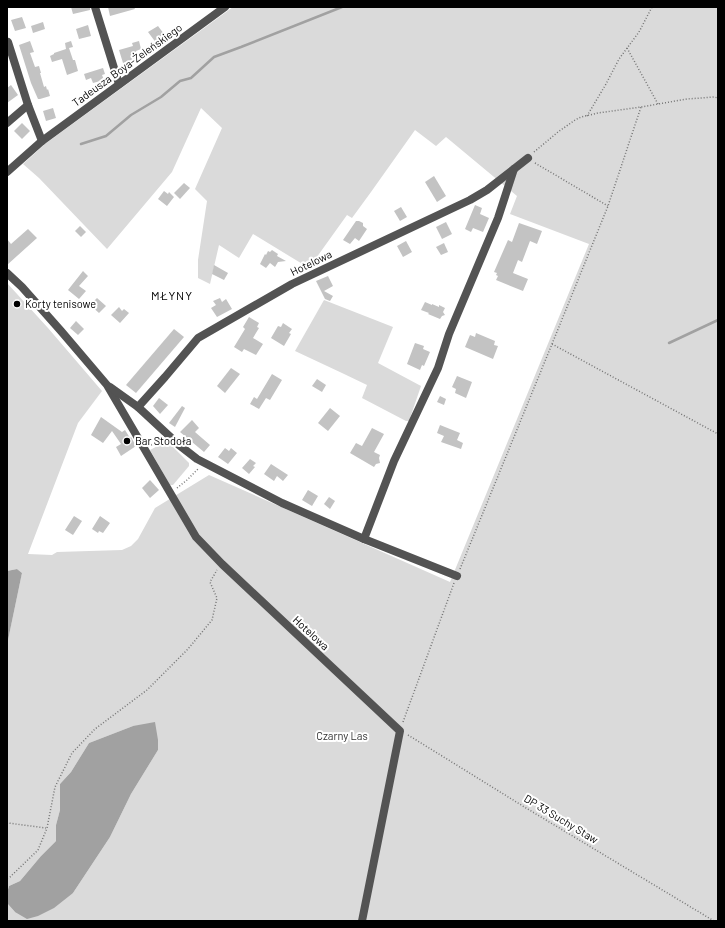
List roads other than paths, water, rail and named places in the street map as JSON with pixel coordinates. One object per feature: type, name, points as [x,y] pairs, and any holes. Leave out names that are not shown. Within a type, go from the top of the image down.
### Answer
[{"type":"street","points":[[95,7],[119,84]]},
{"type":"street","name":"Tadeusza Boya-Żeleńskiego","points":[[7,172],[42,141],[225,7]]},
{"type":"street","points":[[7,42],[42,141]]},
{"type":"street","points":[[7,123],[28,105]]},
{"type":"street","name":"Hotelowa","points":[[138,407],[198,338],[292,284],[470,200],[488,190],[528,158]]},
{"type":"street","points":[[364,539],[394,461],[438,368],[450,334],[498,218],[515,168]]},
{"type":"street","name":"Hotelowa","points":[[7,273],[22,287],[107,385],[196,537],[222,564],[400,731],[362,921]]},
{"type":"street","name":"Hotelowa","points":[[107,385],[138,407],[189,454],[204,463],[282,503],[364,539],[457,576]]},
{"type":"waterway","points":[[81,144],[106,136],[131,115],[161,97],[180,81],[191,78],[214,57],[342,7]]},
{"type":"waterway","points":[[669,343],[718,320]]},
{"type":"place","name":"Korty tenisowe","points":[[17,304]]},
{"type":"place","name":"Bar Stodoła","points":[[127,441]]},
{"type":"district","name":"MŁYNY","points":[[172,296]]},
{"type":"park label","name":"Czarny Las","points":[[342,736]]}]
